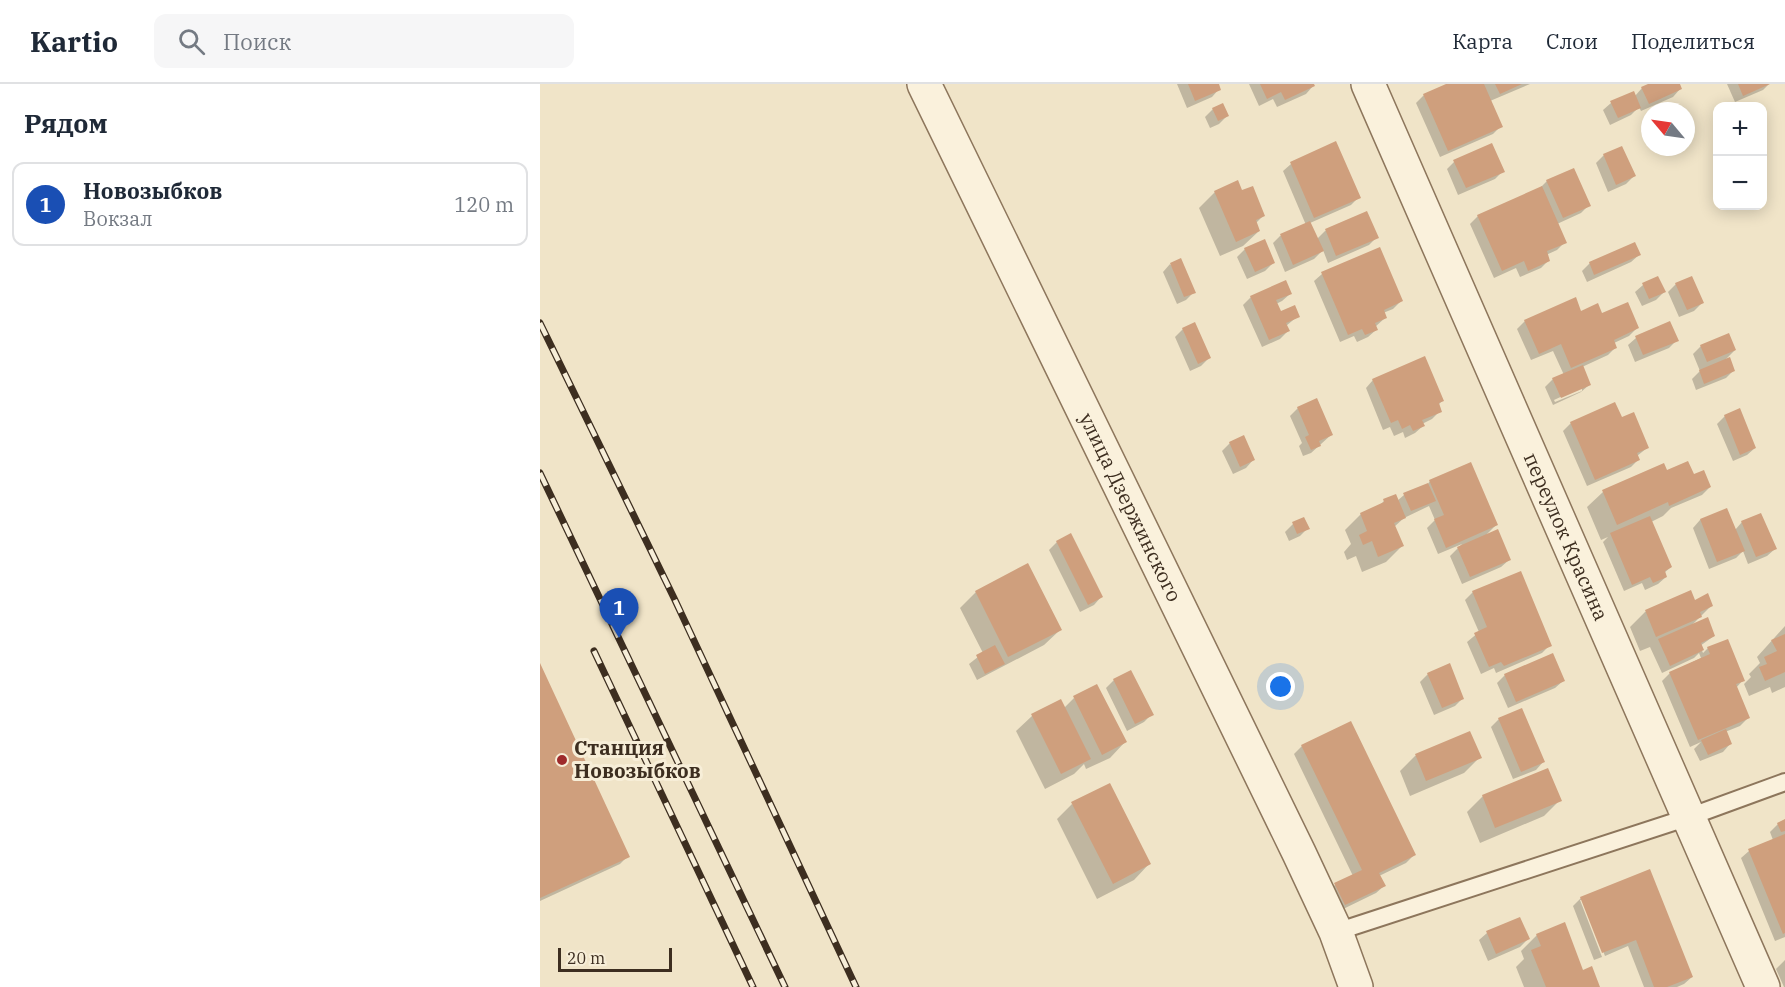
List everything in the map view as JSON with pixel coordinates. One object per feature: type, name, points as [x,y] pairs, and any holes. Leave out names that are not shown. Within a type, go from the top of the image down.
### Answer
[{"type":"street","name":"улица Дзержинского","points":[[924,84],[1336,932],[1356,987]]},
{"type":"street","name":"переулок Красина","points":[[1368,84],[1763,987]]},
{"type":"lane","points":[[1336,932],[1689,817],[1785,782]]},
{"type":"building","points":[[1188,84],[1219,84],[1221,90],[1195,101]]},
{"type":"building","points":[[1260,84],[1314,84],[1315,86],[1285,100],[1281,92],[1267,99]]},
{"type":"building","points":[[1446,84],[1484,84],[1503,127],[1448,151],[1423,94]]},
{"type":"building","points":[[1495,84],[1522,84],[1500,94]]},
{"type":"building","points":[[1648,84],[1680,84],[1682,89],[1653,102],[1648,102],[1641,87]]},
{"type":"building","points":[[1738,84],[1770,84],[1743,96]]},
{"type":"building","points":[[1634,91],[1641,108],[1618,118],[1610,101]]},
{"type":"building","points":[[1223,103],[1229,116],[1218,121],[1212,108]]},
{"type":"building","points":[[1336,141],[1361,198],[1314,218],[1290,162]]},
{"type":"building","points":[[1492,143],[1505,172],[1466,188],[1453,160]]},
{"type":"building","points":[[1622,146],[1636,176],[1616,185],[1603,154]]},
{"type":"building","points":[[1574,168],[1591,206],[1563,218],[1546,180]]},
{"type":"building","points":[[1238,180],[1242,190],[1253,186],[1265,216],[1256,220],[1260,231],[1236,242],[1214,191]]},
{"type":"building","points":[[1542,186],[1567,243],[1547,251],[1550,261],[1528,271],[1524,261],[1502,271],[1477,215]]},
{"type":"building","points":[[1367,211],[1379,238],[1336,256],[1325,229]]},
{"type":"building","points":[[1310,221],[1324,251],[1293,265],[1280,234]]},
{"type":"building","points":[[1265,239],[1275,263],[1255,272],[1244,248]]},
{"type":"building","points":[[1635,242],[1641,255],[1594,275],[1589,262]]},
{"type":"building","points":[[1380,247],[1403,301],[1384,310],[1387,318],[1375,323],[1378,330],[1365,335],[1362,329],[1348,335],[1321,272]]},
{"type":"building","points":[[1181,258],[1196,293],[1184,297],[1170,263]]},
{"type":"building","points":[[1658,276],[1666,292],[1649,299],[1642,283]]},
{"type":"building","points":[[1692,276],[1704,303],[1687,310],[1675,283]]},
{"type":"building","points":[[1286,280],[1292,294],[1276,300],[1281,311],[1295,305],[1300,317],[1286,323],[1290,331],[1269,340],[1250,296]]},
{"type":"building","points":[[1576,297],[1581,311],[1598,303],[1602,313],[1628,302],[1639,328],[1614,340],[1617,348],[1571,368],[1561,344],[1539,354],[1524,320]]},
{"type":"building","points":[[1670,321],[1679,341],[1643,355],[1635,336]]},
{"type":"building","points":[[1195,322],[1211,358],[1198,364],[1182,328]]},
{"type":"building","points":[[1729,333],[1736,350],[1707,362],[1700,345]]},
{"type":"building","points":[[1425,356],[1444,401],[1439,403],[1442,412],[1422,420],[1425,426],[1413,431],[1410,425],[1402,429],[1398,420],[1391,423],[1372,379]]},
{"type":"building","points":[[1730,357],[1735,371],[1704,384],[1699,370]]},
{"type":"building","points":[[1583,365],[1591,385],[1561,398],[1552,378]]},
{"type":"building","points":[[1317,398],[1333,435],[1319,441],[1321,446],[1311,450],[1305,437],[1309,435],[1297,407]]},
{"type":"building","points":[[1615,402],[1622,417],[1634,412],[1649,448],[1637,453],[1640,460],[1595,480],[1570,422]]},
{"type":"building","points":[[1740,408],[1756,448],[1740,455],[1724,415]]},
{"type":"building","points":[[1244,435],[1255,460],[1240,467],[1229,442]]},
{"type":"building","points":[[1688,461],[1694,474],[1704,470],[1711,487],[1669,506],[1668,502],[1617,525],[1602,490],[1664,463],[1667,470]]},
{"type":"building","points":[[1471,462],[1498,525],[1446,548],[1434,519],[1444,515],[1429,480]]},
{"type":"building","points":[[1428,483],[1436,501],[1411,511],[1403,493]]},
{"type":"building","points":[[1396,494],[1406,518],[1394,523],[1404,546],[1378,557],[1372,541],[1363,545],[1359,535],[1367,531],[1360,513]]},
{"type":"building","points":[[1727,508],[1745,551],[1717,562],[1700,519]]},
{"type":"building","points":[[1761,513],[1777,549],[1756,557],[1741,521]]},
{"type":"building","points":[[1650,516],[1672,567],[1665,571],[1667,577],[1653,583],[1650,577],[1632,585],[1610,533]]},
{"type":"building","points":[[1304,517],[1310,529],[1297,534],[1292,522]]},
{"type":"building","points":[[1498,529],[1511,560],[1470,577],[1457,547]]},
{"type":"building","points":[[1071,533],[1103,597],[1088,605],[1056,541]]},
{"type":"building","points":[[1028,563],[1062,630],[1008,657],[975,591]]},
{"type":"building","points":[[1521,571],[1552,646],[1504,666],[1501,662],[1489,667],[1474,633],[1487,627],[1472,591]]},
{"type":"building","points":[[1691,590],[1695,600],[1708,593],[1713,606],[1700,612],[1702,617],[1656,637],[1645,610]]},
{"type":"building","points":[[1708,617],[1715,636],[1701,643],[1704,650],[1670,666],[1658,639]]},
{"type":"building","points":[[1785,634],[1785,672],[1765,681],[1759,667],[1767,664],[1764,657],[1777,651],[1771,640]]},
{"type":"building","points":[[1728,639],[1745,681],[1736,684],[1750,718],[1698,740],[1669,672],[1710,654],[1707,647]]},
{"type":"building","points":[[995,645],[1005,664],[985,674],[976,655]]},
{"type":"building","points":[[1553,653],[1565,681],[1516,702],[1504,674]]},
{"type":"building","name":"Станция Новозыбков","points":[[540,663],[630,857],[540,898]]},
{"type":"building","points":[[1450,663],[1464,699],[1442,708],[1427,673]]},
{"type":"building","points":[[1131,670],[1154,715],[1135,724],[1113,679]]},
{"type":"building","points":[[1097,684],[1127,742],[1102,755],[1073,696]]},
{"type":"building","points":[[1061,699],[1091,759],[1061,774],[1031,714]]},
{"type":"building","points":[[1522,708],[1545,762],[1521,772],[1498,718]]},
{"type":"building","points":[[1351,721],[1416,855],[1379,873],[1386,886],[1345,905],[1334,883],[1362,870],[1301,745]]},
{"type":"building","points":[[1726,729],[1732,744],[1708,755],[1701,740]]},
{"type":"building","points":[[1470,731],[1482,758],[1426,781],[1415,754]]},
{"type":"building","points":[[1548,768],[1562,801],[1495,828],[1482,795]]},
{"type":"building","points":[[1110,783],[1151,864],[1113,884],[1071,802]]},
{"type":"building","points":[[1785,819],[1785,831],[1781,832],[1777,823]]},
{"type":"building","points":[[1785,834],[1785,933],[1783,934],[1748,849]]},
{"type":"building","points":[[1650,869],[1693,977],[1667,987],[1654,987],[1636,940],[1602,953],[1580,897]]},
{"type":"building","points":[[1520,917],[1530,939],[1496,954],[1486,931]]},
{"type":"building","points":[[1565,922],[1583,970],[1592,966],[1600,987],[1546,987],[1531,950],[1541,946],[1536,934]]},
{"type":"railway","points":[[540,323],[674,598],[856,987]]},
{"type":"railway","points":[[540,473],[785,987]]},
{"type":"railway","points":[[594,651],[753,987]]},
{"type":"place","name":"Новозыбков","points":[[619,638]]},
{"type":"place","name":"Станция Новозыбков","points":[[562,760]]}]
